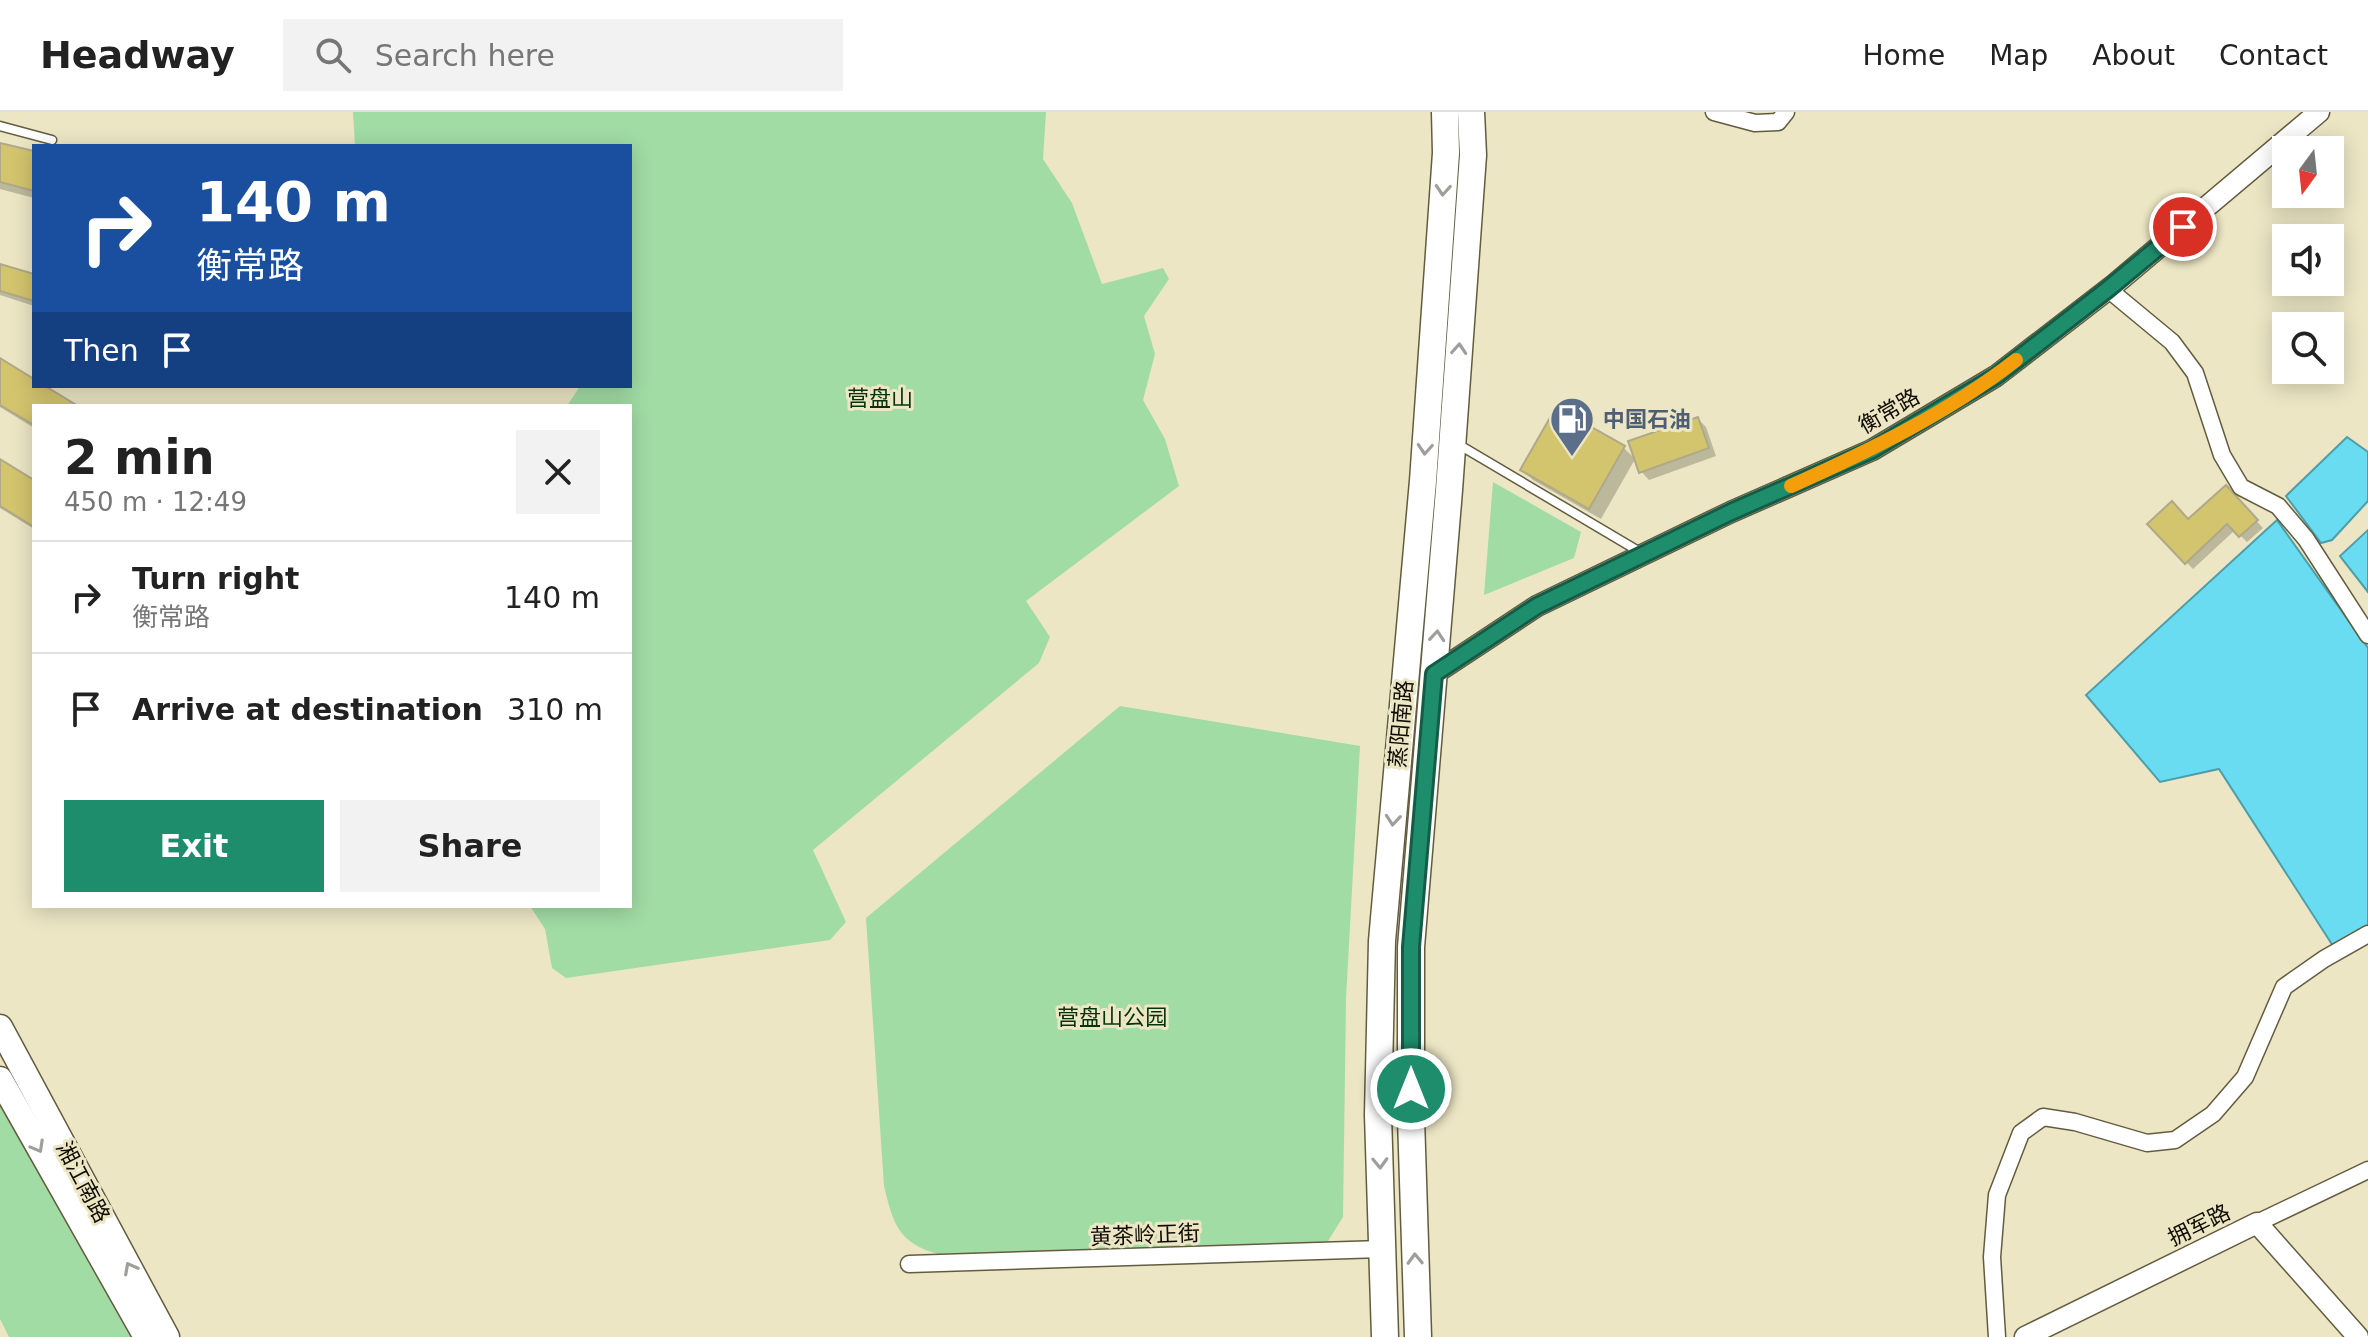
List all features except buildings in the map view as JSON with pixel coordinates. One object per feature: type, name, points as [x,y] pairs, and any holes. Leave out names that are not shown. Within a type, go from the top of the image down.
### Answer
[{"type":"main road","name":"蒸阳南路","points":[[1385,1337],[1378,1115],[1382,941],[1423,481],[1446,153],[1445,112]]},
{"type":"main road","name":"蒸阳南路","points":[[1418,1337],[1411,1118],[1411,947],[1453,441],[1473,155],[1471,112]]},
{"type":"main road","name":"湘江南路","points":[[0,1027],[167,1337]]},
{"type":"main road","name":"湘江南路","points":[[0,1079],[146,1337]]},
{"type":"street","points":[[1714,112],[1766,124],[1778,122],[1786,112]]},
{"type":"street","name":"衡常路","points":[[1434,674],[1537,606],[1872,450],[1996,376],[2108,289],[2319,112]]},
{"type":"street","points":[[2108,289],[2172,342],[2195,373],[2222,455],[2241,487],[2278,506],[2306,539],[2368,635]]},
{"type":"street","points":[[1997,1337],[1992,1257],[1997,1195],[2021,1133],[2043,1117],[2075,1122],[2147,1143],[2175,1140],[2213,1114],[2245,1077],[2284,987],[2368,934]]},
{"type":"street","points":[[2257,1223],[2368,1170]]},
{"type":"street","name":"拥军路","points":[[2025,1337],[2257,1223],[2358,1337]]},
{"type":"street","name":"黄茶岭正街","points":[[909,1264],[1382,1249]]},
{"type":"lane","points":[[0,126],[52,140]]},
{"type":"lane","points":[[1453,441],[1645,554]]},
{"type":"green space","name":"营盘山","points":[[353,112],[1046,112],[1043,159],[1072,203],[1102,284],[1163,268],[1169,279],[1144,316],[1155,354],[1143,400],[1165,439],[1179,486],[1026,601],[1050,637],[1039,663],[813,850],[846,922],[830,940],[566,978],[552,968],[545,929],[531,908],[632,908],[632,404],[568,404],[579,388],[632,388],[632,144],[355,144]]},
{"type":"green space","points":[[1493,482],[1581,532],[1574,558],[1484,595]]},
{"type":"green space","name":"营盘山公园","points":[[1120,706],[1360,746],[1346,998],[1343,1217],[1328,1241],[1317,1246],[938,1254],[914,1244],[899,1230],[884,1186],[866,918]]},
{"type":"green space","points":[[0,1092],[137,1337],[9,1337],[0,1319]]},
{"type":"water","points":[[2347,437],[2368,452],[2368,501],[2332,540],[2321,543],[2286,496]]},
{"type":"water","points":[[2277,520],[2368,648],[2368,926],[2333,946],[2219,769],[2160,782],[2086,695]]},
{"type":"water","points":[[2368,530],[2368,592],[2340,556]]},
{"type":"slow traffic","points":[[1791,486],[1872,450],[1996,376],[2016,360]]},
{"type":"place","name":"中国石油","points":[[1572,458]]},
{"type":"route","points":[[1411,1089],[1411,947],[1434,674],[1537,606],[1731,512],[1872,450],[1996,376],[2183,227]]}]
